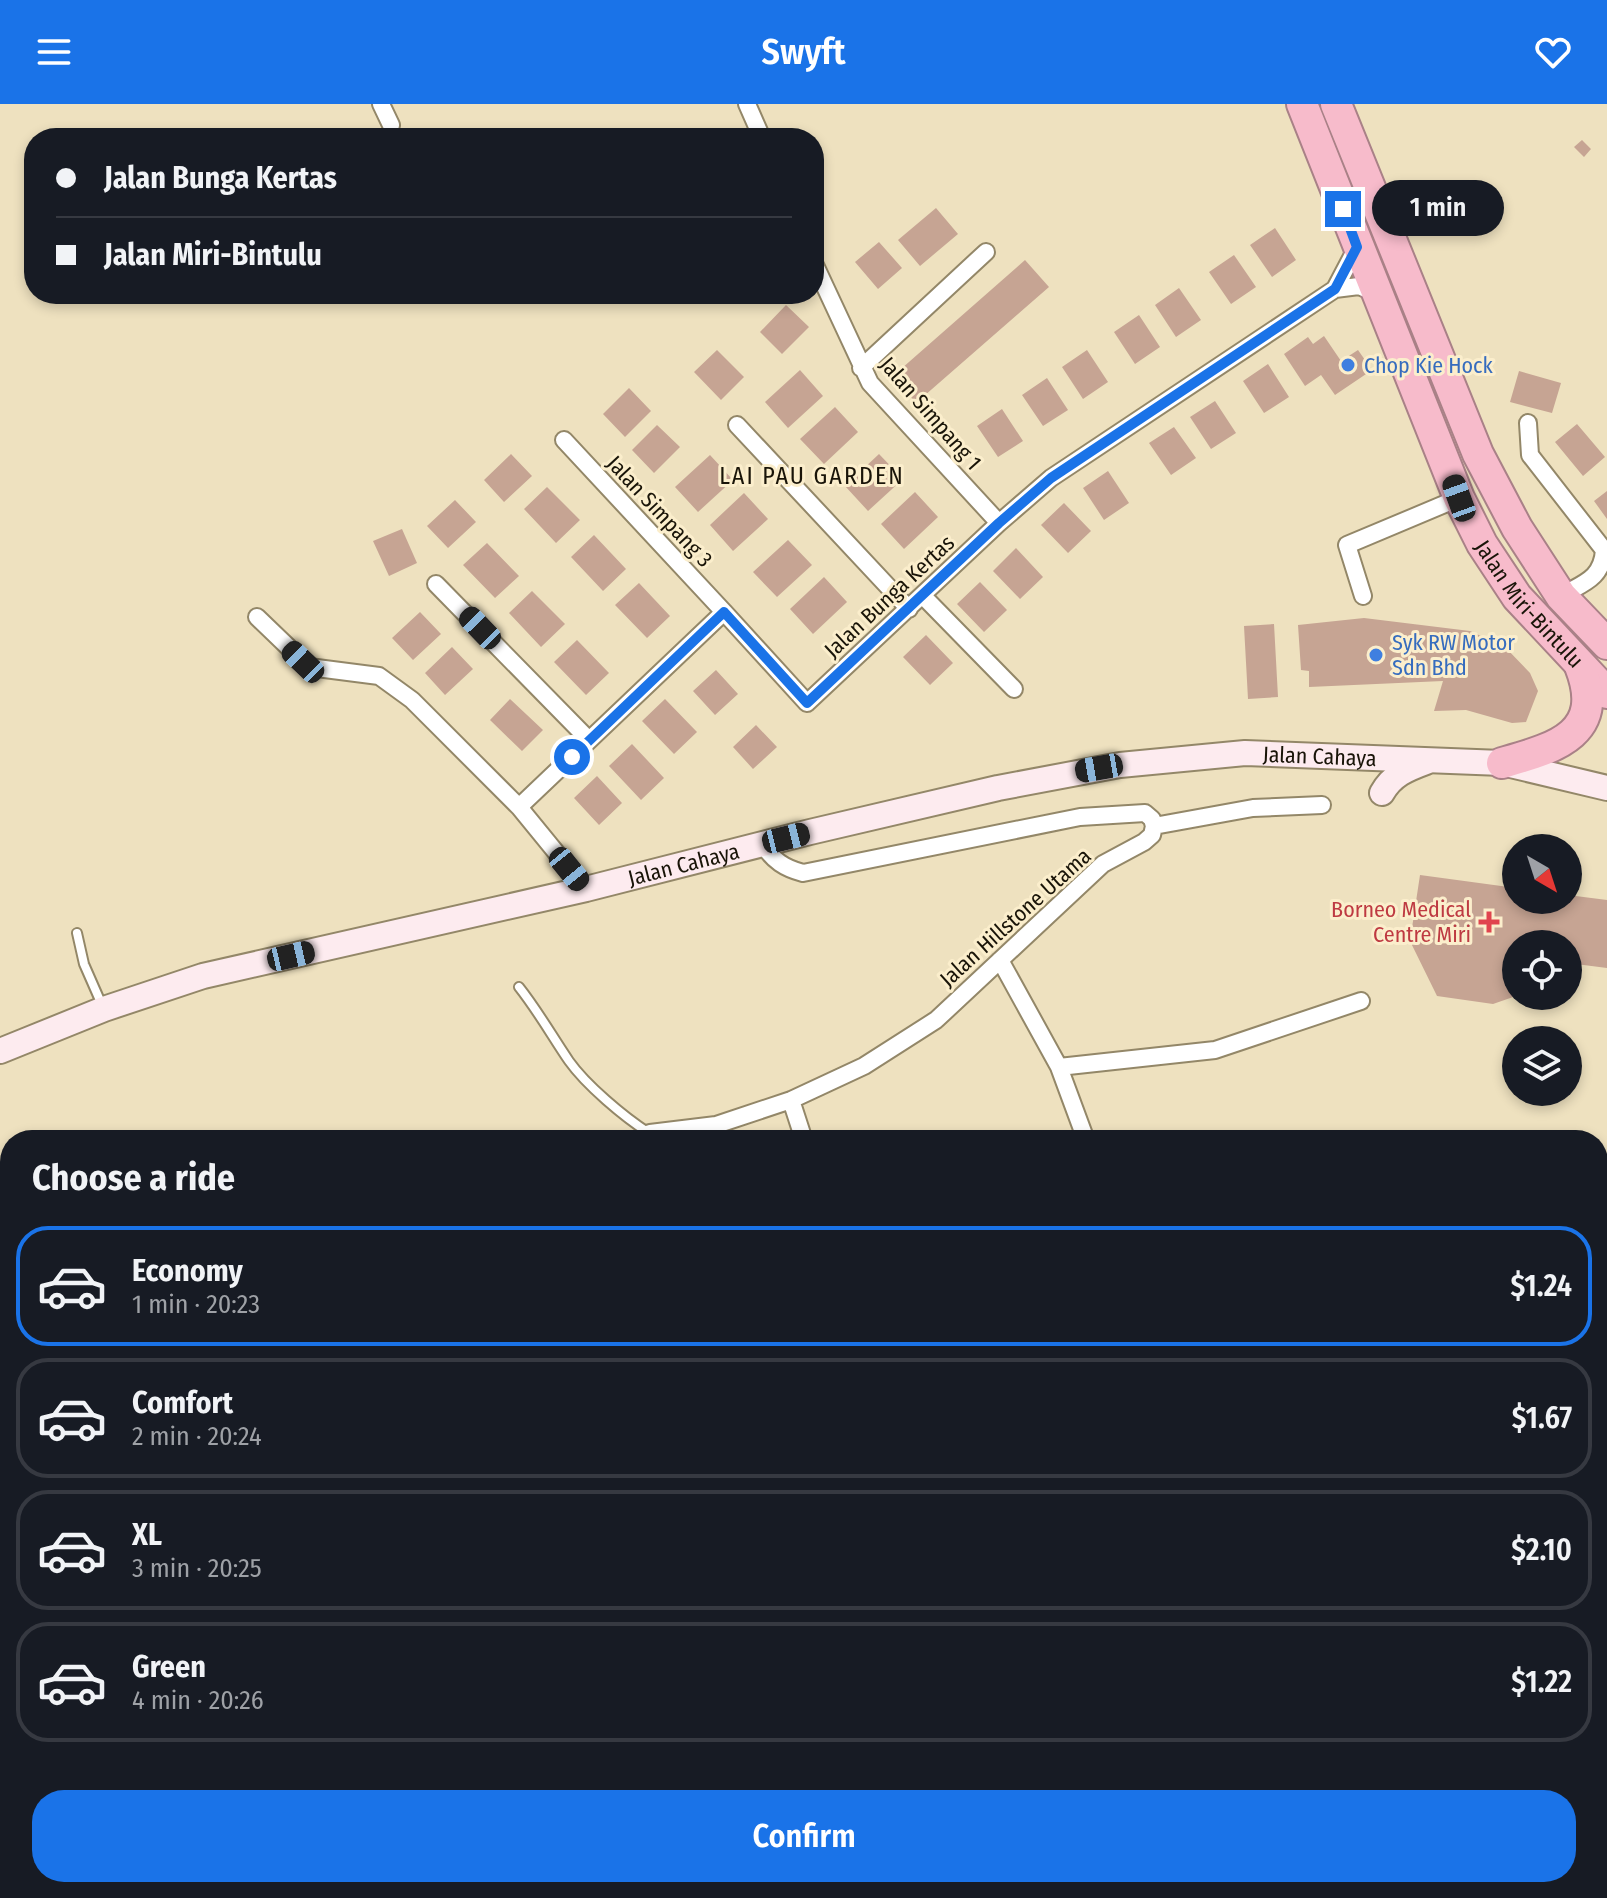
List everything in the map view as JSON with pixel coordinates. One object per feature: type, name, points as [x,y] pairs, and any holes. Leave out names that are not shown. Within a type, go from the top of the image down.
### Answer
[{"type":"highway","name":"Jalan Miri-Bintulu","points":[[1302,104],[1459,498],[1482,544],[1517,597],[1607,693]]},
{"type":"highway","name":"Jalan Miri-Bintulu","points":[[1336,104],[1478,454],[1517,528],[1561,596],[1607,644]]},
{"type":"highway","points":[[1502,763],[1560,745],[1575,732],[1587,705],[1586,685],[1580,666]]},
{"type":"street","points":[[381,104],[391,125]]},
{"type":"street","points":[[747,104],[758,128]]},
{"type":"street","name":"Jalan Bunga Kertas","points":[[724,612],[807,703],[1051,478],[1335,289],[1357,247]]},
{"type":"street","points":[[861,368],[986,252]]},
{"type":"street","points":[[1335,289],[1359,286],[1377,293]]},
{"type":"street","name":"Jalan Simpang 1","points":[[824,288],[870,383],[999,523]]},
{"type":"street","points":[[1528,423],[1530,455],[1604,550],[1602,576],[1561,596]]},
{"type":"street","points":[[737,425],[909,609]]},
{"type":"street","name":"Jalan Simpang 3","points":[[564,440],[724,612]]},
{"type":"street","points":[[1363,596],[1347,545],[1459,498]]},
{"type":"street","points":[[436,584],[589,740]]},
{"type":"street","points":[[923,596],[1014,689]]},
{"type":"street","points":[[519,807],[724,612]]},
{"type":"street","points":[[257,617],[309,667],[379,676],[399,690],[519,807],[586,889]]},
{"type":"street","name":"Jalan Cahaya","points":[[0,1051],[104,1009],[203,976],[586,889],[998,788],[1120,765],[1245,753],[1502,763],[1607,788]]},
{"type":"street","points":[[1382,793],[1388,782],[1397,775],[1432,760]]},
{"type":"street","points":[[762,844],[774,860],[803,873],[1080,817],[1145,813],[1154,826],[1253,808],[1322,805]]},
{"type":"street","name":"Jalan Hillstone Utama","points":[[687,1130],[716,1125],[791,1100],[864,1066],[936,1020],[1103,864],[1144,842],[1152,835],[1154,826]]},
{"type":"street","points":[[1000,960],[1059,1067],[1082,1130]]},
{"type":"street","points":[[1059,1067],[1215,1050],[1361,1001]]},
{"type":"street","points":[[791,1100],[801,1130]]},
{"type":"lane","points":[[77,933],[84,964],[104,1009]]},
{"type":"lane","points":[[519,987],[571,1063],[639,1130]]},
{"type":"building","points":[[1582,140],[1591,149],[1584,157],[1574,147]]},
{"type":"building","points":[[936,208],[958,234],[920,266],[898,240]]},
{"type":"building","points":[[1275,228],[1296,260],[1272,277],[1250,245]]},
{"type":"building","points":[[879,242],[902,268],[878,289],[855,262]]},
{"type":"building","points":[[1234,255],[1256,287],[1231,304],[1209,272]]},
{"type":"building","points":[[1025,260],[1049,287],[916,403],[893,376]]},
{"type":"building","points":[[1179,288],[1201,320],[1176,337],[1155,305]]},
{"type":"building","points":[[786,305],[809,327],[782,354],[760,332]]},
{"type":"building","points":[[1139,315],[1160,347],[1135,364],[1114,332]]},
{"type":"building","points":[[1324,336],[1341,361],[1358,350],[1372,370],[1335,395],[1321,375],[1305,386],[1284,354],[1308,337],[1313,344]]},
{"type":"building","points":[[717,350],[744,377],[721,400],[694,372]]},
{"type":"building","points":[[1087,350],[1108,382],[1083,399],[1062,367]]},
{"type":"building","points":[[1268,364],[1289,397],[1264,413],[1243,381]]},
{"type":"building","points":[[800,370],[823,396],[788,428],[765,402]]},
{"type":"building","points":[[1519,371],[1561,383],[1552,413],[1510,402]]},
{"type":"building","points":[[1047,378],[1068,410],[1043,426],[1022,395]]},
{"type":"building","points":[[629,388],[651,411],[625,437],[603,414]]},
{"type":"building","points":[[1215,401],[1236,433],[1211,449],[1190,417]]},
{"type":"building","points":[[835,407],[858,432],[824,464],[800,439]]},
{"type":"building","points":[[1002,409],[1023,441],[998,457],[977,426]]},
{"type":"building","points":[[1577,424],[1605,457],[1583,476],[1555,442]]},
{"type":"building","points":[[657,425],[680,447],[654,473],[632,450]]},
{"type":"building","points":[[1174,427],[1196,458],[1171,475],[1149,443]]},
{"type":"building","points":[[511,454],[532,476],[504,502],[484,480]]},
{"type":"building","points":[[879,454],[903,479],[868,511],[845,486]]},
{"type":"building","points":[[710,455],[733,480],[698,512],[675,487]]},
{"type":"building","points":[[1108,471],[1129,503],[1104,520],[1083,488]]},
{"type":"building","points":[[547,487],[580,520],[556,543],[524,509]]},
{"type":"building","points":[[1607,491],[1607,519],[1594,501]]},
{"type":"building","points":[[915,492],[938,517],[904,549],[881,524]]},
{"type":"building","points":[[744,493],[768,519],[733,551],[710,525]]},
{"type":"building","points":[[455,500],[476,522],[448,548],[427,526]]},
{"type":"building","points":[[1064,503],[1091,531],[1068,553],[1041,525]]},
{"type":"building","points":[[402,529],[417,563],[389,576],[373,541]]},
{"type":"building","points":[[594,535],[626,569],[603,591],[571,557]]},
{"type":"building","points":[[788,540],[812,565],[777,597],[753,572]]},
{"type":"building","points":[[487,543],[519,576],[495,598],[463,565]]},
{"type":"building","points":[[1016,548],[1043,577],[1020,599],[993,571]]},
{"type":"building","points":[[824,577],[847,602],[813,634],[790,609]]},
{"type":"building","points":[[980,582],[1007,610],[984,632],[957,604]]},
{"type":"building","points":[[639,583],[670,616],[647,638],[615,605]]},
{"type":"building","points":[[532,591],[565,624],[541,647],[509,613]]},
{"type":"building","points":[[420,612],[441,634],[413,660],[392,638]]},
{"type":"building","points":[[1364,618],[1470,631],[1505,647],[1530,673],[1538,691],[1526,722],[1512,723],[1466,710],[1434,711],[1443,681],[1309,687],[1309,671],[1301,670],[1298,625]]},
{"type":"building","points":[[1274,624],[1278,697],[1248,699],[1244,626]]},
{"type":"building","points":[[926,635],[953,663],[930,685],[903,657]]},
{"type":"building","points":[[577,640],[609,673],[586,695],[554,662]]},
{"type":"building","points":[[452,647],[473,669],[445,695],[425,673]]},
{"type":"building","points":[[716,670],[738,694],[715,715],[693,691]]},
{"type":"building","points":[[510,699],[543,730],[522,751],[490,720]]},
{"type":"building","points":[[665,699],[697,732],[674,754],[642,721]]},
{"type":"building","points":[[756,725],[777,747],[753,769],[733,747]]},
{"type":"building","points":[[632,744],[664,778],[641,800],[609,766]]},
{"type":"building","points":[[597,776],[622,803],[599,825],[574,798]]},
{"type":"building","points":[[1420,875],[1502,886],[1502,914],[1582,914],[1582,897],[1607,900],[1607,968],[1582,965],[1582,930],[1502,930],[1502,1001],[1493,1004],[1437,996],[1410,941]]},
{"type":"place","name":"Chop Kie Hock","points":[[1348,365]]},
{"type":"place","name":"Syk RW Motor Sdn Bhd","points":[[1376,655]]},
{"type":"place","name":"Borneo Medical Centre Miri","points":[[1489,922]]},
{"type":"district","name":"LAI PAU GARDEN","points":[[812,476]]},
{"type":"route","points":[[572,757],[724,612],[807,703],[1051,478],[1335,289],[1357,247],[1343,209]]}]
